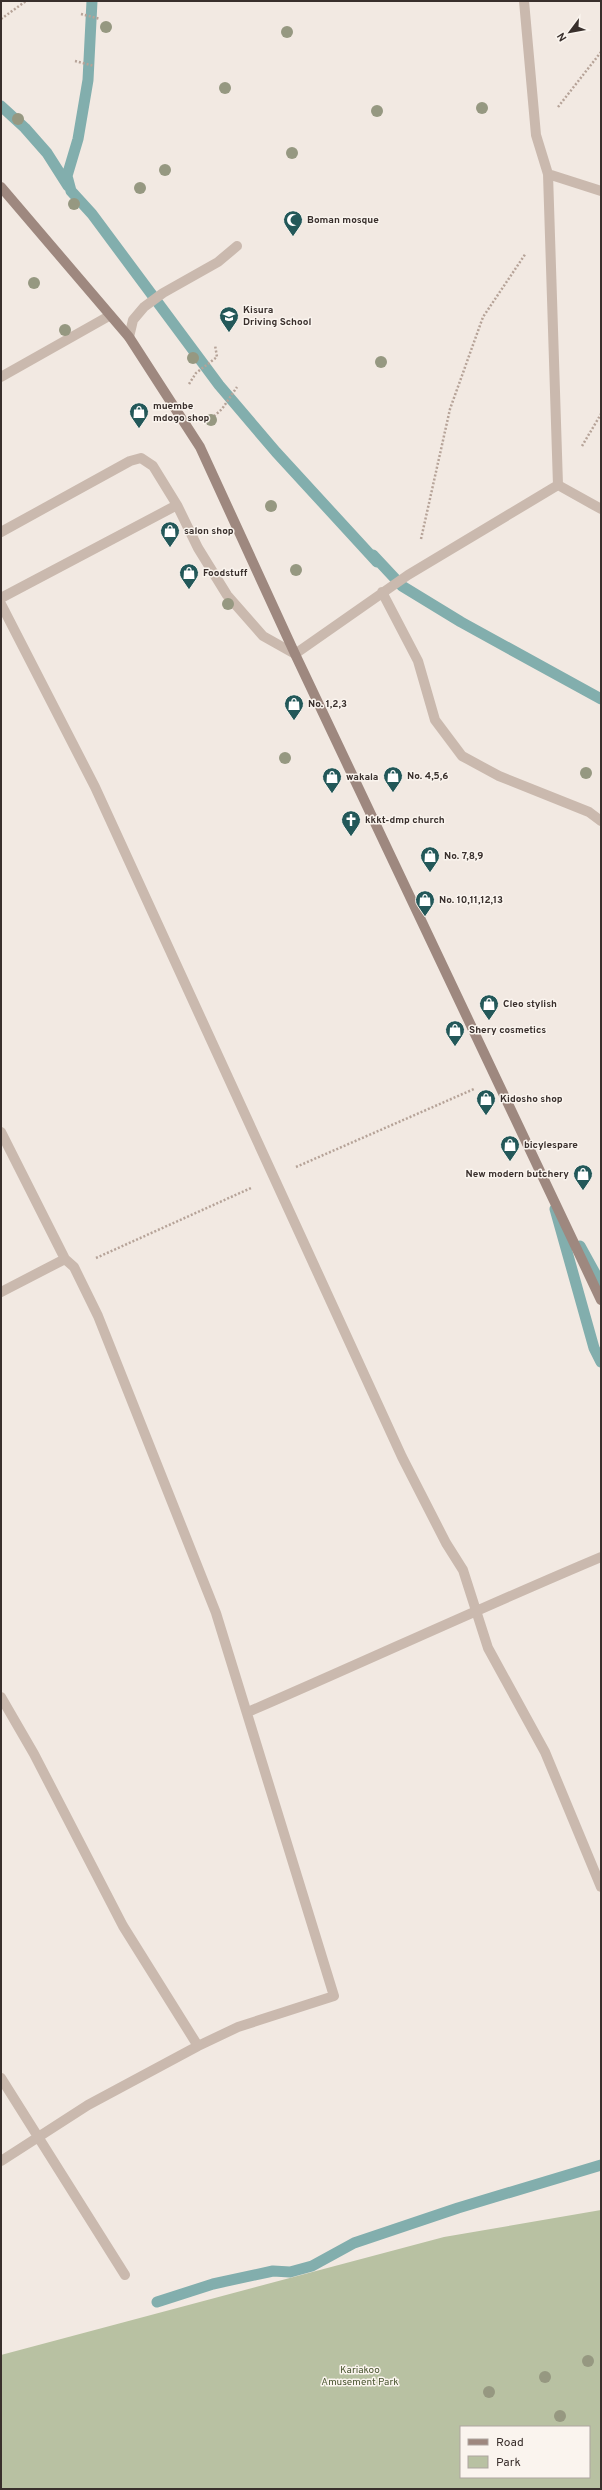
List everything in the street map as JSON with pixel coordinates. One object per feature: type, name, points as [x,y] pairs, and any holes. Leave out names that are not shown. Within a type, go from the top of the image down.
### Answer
[{"type":"street","points":[[524,1],[536,135],[548,174],[558,485]]},
{"type":"street","points":[[548,174],[601,190]]},
{"type":"street","points":[[1,187],[109,316],[129,337],[200,447],[295,654],[601,1300]]},
{"type":"street","points":[[129,337],[133,320],[144,307],[163,293],[218,262],[236,246]]},
{"type":"street","points":[[1,377],[109,316]]},
{"type":"street","points":[[1,532],[130,461],[141,458],[153,466],[177,505],[198,548],[227,595],[263,636],[295,654]]},
{"type":"street","points":[[558,485],[601,509]]},
{"type":"street","points":[[295,654],[411,572],[558,485]]},
{"type":"street","points":[[1,598],[177,505]]},
{"type":"street","points":[[386,590],[418,661],[435,720],[462,756],[498,776],[589,812],[601,821]]},
{"type":"street","points":[[1,604],[95,787],[402,1458],[446,1543],[463,1570],[474,1610],[488,1648],[545,1752],[601,1887]]},
{"type":"street","points":[[1,1132],[65,1259],[74,1268],[98,1316],[216,1613],[248,1712],[334,1996],[238,2027],[198,2046],[88,2105],[1,2160]]},
{"type":"street","points":[[1,1292],[65,1259]]},
{"type":"street","points":[[248,1712],[372,1658],[474,1610],[601,1557]]},
{"type":"street","points":[[1,1697],[34,1754],[123,1926],[198,2046]]},
{"type":"street","points":[[1,2078],[125,2275]]},
{"type":"path","points":[[1,18],[26,1]]},
{"type":"path","points":[[81,14],[100,20]]},
{"type":"path","points":[[536,135],[601,52]]},
{"type":"path","points":[[75,61],[94,66]]},
{"type":"path","points":[[411,572],[450,409],[483,317],[528,250]]},
{"type":"path","points":[[196,373],[216,357],[215,345]]},
{"type":"path","points":[[222,409],[237,387]]},
{"type":"green space","name":"Kariakoo Amusement Park","points":[[601,2210],[601,2489],[1,2489],[1,2355],[444,2237]]},
{"type":"waterway","points":[[92,1],[88,80],[78,139],[67,176],[71,191],[92,214],[219,385],[276,452],[377,562]]},
{"type":"waterway","points":[[1,106],[25,128],[47,153],[68,186]]},
{"type":"waterway","points":[[373,555],[402,586],[461,622],[601,699]]},
{"type":"waterway","points":[[555,1209],[594,1348],[601,1362]]},
{"type":"waterway","points":[[580,1246],[601,1284]]},
{"type":"waterway","points":[[157,2302],[213,2284],[273,2271],[290,2272],[312,2266],[354,2243],[458,2208],[601,2165]]},
{"type":"place","name":"Boman mosque","points":[[293,237]]},
{"type":"place","name":"Kisura Driving School","points":[[229,333]]},
{"type":"place","name":"muembe mdogo shop","points":[[139,429]]},
{"type":"place","name":"salon shop","points":[[170,548]]},
{"type":"place","name":"Foodstuff","points":[[189,590]]},
{"type":"place","name":"No. 1,2,3","points":[[294,721]]},
{"type":"place","name":"No. 4,5,6","points":[[393,793]]},
{"type":"place","name":"wakala","points":[[332,794]]},
{"type":"place","name":"kkkt-dmp church","points":[[351,837]]},
{"type":"place","name":"No. 7,8,9","points":[[430,873]]},
{"type":"place","name":"No. 10,11,12,13","points":[[425,917]]},
{"type":"place","name":"Cleo stylish","points":[[489,1021]]},
{"type":"place","name":"Shery cosmetics","points":[[455,1047]]},
{"type":"place","name":"Kidosho shop","points":[[486,1116]]},
{"type":"place","name":"bicylespare","points":[[510,1162]]},
{"type":"place","name":"New modern butchery","points":[[583,1191]]}]
